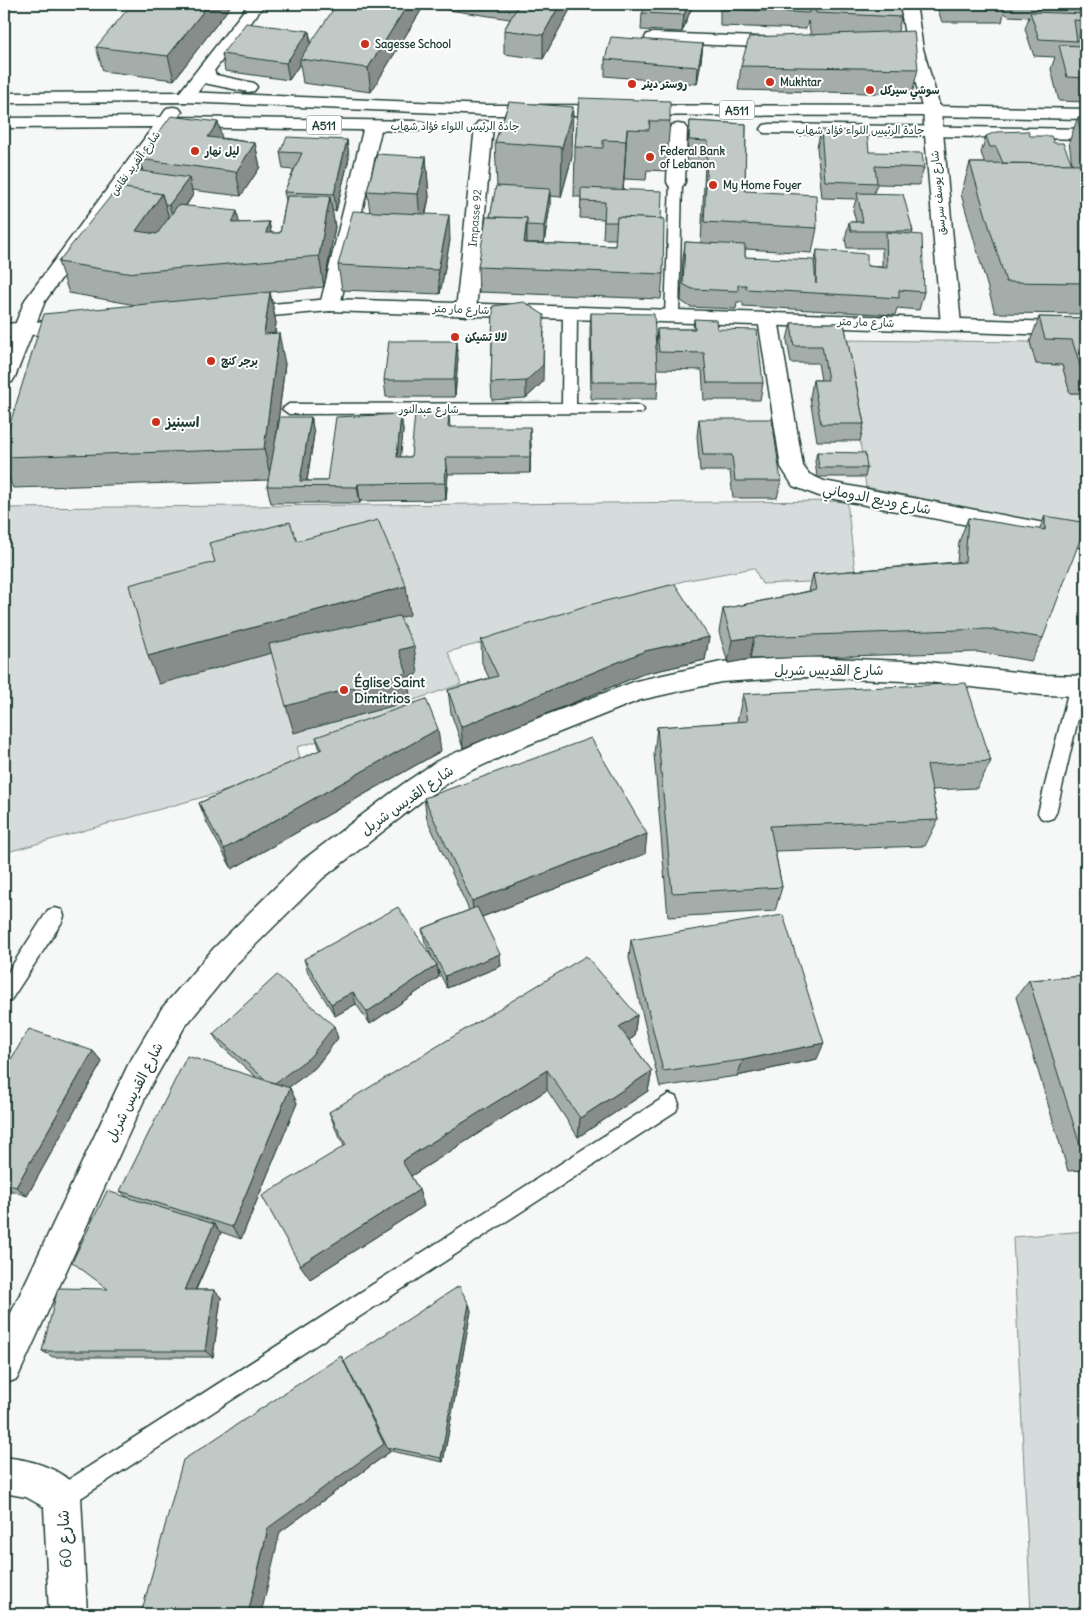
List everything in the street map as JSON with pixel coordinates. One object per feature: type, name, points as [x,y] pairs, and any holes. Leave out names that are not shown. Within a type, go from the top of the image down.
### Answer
[{"type":"main road","name":"شارع ألفريد نقاش","points":[[4,377],[14,331],[164,122],[256,4]]},
{"type":"main road","name":"شارع يوسف سرسق","points":[[908,4],[915,49],[932,111],[932,130],[951,325]]},
{"type":"main road","points":[[653,38],[796,44]]},
{"type":"main road","points":[[898,48],[915,49]]},
{"type":"main road","points":[[206,70],[206,75],[210,79],[229,84],[388,107]]},
{"type":"main road","name":"A511","points":[[4,98],[90,96],[185,97],[388,107]]},
{"type":"main road","points":[[4,108],[125,105],[185,97]]},
{"type":"main road","name":"جادة الرئيس اللواء فؤاد شهاب","points":[[388,107],[486,110],[932,111],[1086,114]]},
{"type":"main road","name":"جادة الرئيس اللواء فؤاد شهاب","points":[[4,123],[164,122],[437,126]]},
{"type":"main road","points":[[330,305],[373,126]]},
{"type":"main road","name":"جادة الرئيس اللواء فؤاد شهاب","points":[[456,126],[581,128]]},
{"type":"main road","name":"Impasse 92","points":[[466,310],[484,126]]},
{"type":"main road","points":[[659,128],[698,129]]},
{"type":"main road","points":[[676,182],[678,129]]},
{"type":"main road","name":"جادة الرئيس اللواء فؤاد شهاب","points":[[756,129],[932,130],[1086,134]]},
{"type":"main road","name":"شارع مار متر","points":[[213,315],[330,305],[1086,330]]},
{"type":"main road","name":"شارع وديع الدوماني","points":[[768,319],[792,467],[801,480],[819,488],[1086,540]]},
{"type":"main road","points":[[14,331],[96,324]]},
{"type":"main road","name":"شارع القديس شربل","points":[[4,1366],[140,1076],[173,1018],[224,957],[313,869],[413,792],[447,769],[516,738],[636,691],[721,672],[805,667],[928,672],[1042,685],[1082,686]]},
{"type":"main road","name":"شارع 60","points":[[4,1475],[31,1479],[62,1497],[68,1614]]},
{"type":"lane","points":[[672,316],[676,182]]},
{"type":"lane","points":[[569,408],[570,313]]},
{"type":"lane","name":"شارع عبدالنور","points":[[289,409],[569,408],[637,410]]},
{"type":"lane","points":[[1047,813],[1082,686]]},
{"type":"lane","points":[[4,994],[55,916]]},
{"type":"lane","points":[[62,1497],[669,1104]]},
{"type":"shaded area","points":[[840,340],[1030,342],[1036,364],[1062,365],[1070,393],[1086,393],[1086,519],[1080,531],[866,487],[860,441]]},
{"type":"shaded area","points":[[847,501],[856,580],[762,584],[754,568],[683,581],[556,622],[448,652],[461,684],[411,701],[417,713],[297,747],[303,769],[4,853],[4,508]]},
{"type":"shaded area","points":[[1086,1231],[1086,1614],[1031,1614],[1013,1237]]},
{"type":"building","points":[[132,4],[209,4],[168,56],[96,47]]},
{"type":"building","points":[[337,4],[408,4],[368,68],[300,59]]},
{"type":"building","points":[[519,4],[560,4],[543,35],[504,30]]},
{"type":"building","points":[[648,4],[688,4],[684,15],[642,13]]},
{"type":"building","points":[[722,4],[809,4],[809,13],[722,9]]},
{"type":"building","points":[[813,4],[899,4],[901,17],[816,13]]},
{"type":"building","points":[[1006,4],[1007,5],[946,5]]},
{"type":"building","points":[[1030,12],[1086,14],[1086,21],[1074,20],[1077,41],[1039,39]]},
{"type":"building","points":[[246,23],[309,31],[286,63],[222,54]]},
{"type":"building","points":[[914,31],[918,69],[741,66],[749,37]]},
{"type":"building","points":[[1079,36],[1086,36],[1086,78],[1067,77],[1059,45],[1082,46]]},
{"type":"building","points":[[611,37],[703,44],[698,67],[605,59]]},
{"type":"building","points":[[579,98],[670,101],[670,121],[650,121],[649,130],[627,129],[626,141],[603,140],[603,148],[575,147]]},
{"type":"building","points":[[509,102],[573,107],[562,147],[495,142]]},
{"type":"building","points":[[171,116],[218,122],[208,137],[255,143],[236,172],[139,159]]},
{"type":"building","points":[[1078,117],[1086,118],[1086,164],[1085,164]]},
{"type":"building","points":[[690,121],[746,124],[745,191],[816,195],[817,228],[704,222],[708,141],[689,140]]},
{"type":"building","points":[[821,130],[867,131],[869,152],[922,153],[924,168],[875,166],[877,183],[825,181]]},
{"type":"building","points":[[1028,131],[1030,136],[1051,136],[1054,143],[1063,143],[1072,164],[1003,163],[996,147],[990,147],[986,136],[996,132]]},
{"type":"building","points":[[287,137],[347,140],[334,194],[284,192],[302,153],[280,152]]},
{"type":"building","points":[[377,154],[426,157],[418,194],[367,191]]},
{"type":"building","points":[[970,163],[1086,164],[1086,283],[1006,282]]},
{"type":"building","points":[[135,170],[189,178],[169,205],[165,204],[162,194],[121,188]]},
{"type":"building","points":[[496,186],[550,189],[544,226],[527,225],[527,218],[490,217]]},
{"type":"building","points":[[118,187],[162,194],[136,231],[157,234],[178,205],[237,211],[232,223],[269,222],[266,233],[280,233],[287,196],[330,196],[319,256],[126,273],[58,262]]},
{"type":"building","points":[[581,188],[662,191],[661,219],[617,217],[617,222],[604,222],[605,202],[581,201]]},
{"type":"building","points":[[857,193],[903,194],[913,231],[851,231],[849,222],[863,222]]},
{"type":"building","points":[[353,211],[449,215],[438,270],[338,265]]},
{"type":"building","points":[[486,217],[527,218],[524,243],[615,246],[617,217],[664,219],[663,274],[478,267]]},
{"type":"building","points":[[886,232],[922,235],[924,292],[899,290],[899,298],[746,289],[746,285],[738,285],[738,291],[692,289],[683,284],[685,242],[745,245],[745,257],[814,260],[816,284],[817,250],[867,254],[867,266],[887,268]]},
{"type":"building","name":"اسبنيز","points":[[270,292],[264,334],[279,333],[264,449],[4,457],[4,443],[44,314]]},
{"type":"building","points":[[524,302],[544,315],[543,365],[526,381],[491,383],[493,306]]},
{"type":"building","points":[[591,313],[654,314],[658,382],[592,382]]},
{"type":"building","points":[[1039,317],[1086,318],[1086,368],[1081,368],[1072,340],[1045,339]]},
{"type":"building","points":[[694,319],[716,320],[717,329],[757,330],[763,383],[707,383],[704,353],[659,352],[657,329],[695,329]]},
{"type":"building","points":[[791,323],[844,323],[864,424],[821,424],[813,380],[828,380],[822,346],[794,346]]},
{"type":"building","points":[[389,341],[457,341],[454,380],[384,380]]},
{"type":"building","points":[[415,413],[449,413],[448,427],[530,427],[530,457],[446,457],[445,483],[358,484],[357,487],[267,486],[280,417],[311,417],[300,481],[327,481],[336,417],[401,414],[397,457],[411,457]]},
{"type":"building","points":[[699,419],[772,419],[781,481],[735,481],[732,455],[703,455]]},
{"type":"building","points":[[817,452],[865,453],[867,468],[819,468]]},
{"type":"building","points":[[1045,516],[1081,522],[1080,540],[1043,638],[988,629],[754,637],[732,640],[723,609],[816,590],[813,574],[965,562],[968,518],[1045,530]]},
{"type":"building","points":[[378,520],[406,586],[148,656],[129,585],[215,562],[209,543],[290,522],[297,541]]},
{"type":"building","points":[[675,584],[709,637],[645,651],[461,727],[448,690],[498,676],[481,640],[585,606]]},
{"type":"building","points":[[399,616],[414,646],[399,650],[407,673],[286,706],[269,644]]},
{"type":"building","points":[[966,683],[991,761],[927,765],[938,820],[770,826],[782,887],[672,893],[657,727],[748,721],[743,694]]},
{"type":"building","points":[[426,699],[438,729],[224,849],[199,803],[322,749],[316,737]]},
{"type":"building","points":[[591,738],[647,834],[472,901],[424,798]]},
{"type":"building","points":[[398,907],[437,965],[367,1012],[353,992],[331,1004],[304,959]]},
{"type":"building","points":[[477,907],[500,954],[445,976],[422,929]]},
{"type":"building","points":[[783,915],[824,1043],[743,1060],[663,1071],[631,940]]},
{"type":"building","points":[[586,956],[637,1015],[619,1027],[652,1071],[580,1118],[547,1070],[402,1161],[419,1190],[300,1265],[262,1196],[346,1145],[329,1112]]},
{"type":"building","points":[[277,975],[334,1026],[310,1057],[275,1083],[266,1080],[213,1034]]},
{"type":"building","points":[[1086,976],[1086,1157],[1084,1158],[1029,980]]},
{"type":"building","points":[[29,1029],[93,1051],[16,1187],[4,1183],[4,1071]]},
{"type":"building","points":[[187,1056],[290,1088],[232,1227],[120,1191]]},
{"type":"building","points":[[107,1191],[214,1224],[185,1290],[214,1290],[205,1351],[42,1351],[58,1288],[108,1289],[72,1262]]},
{"type":"building","points":[[459,1286],[469,1304],[441,1458],[387,1447],[344,1361]]},
{"type":"building","points":[[341,1356],[384,1444],[268,1528],[248,1614],[141,1614],[183,1460]]},
{"type":"place","name":"Sagesse School","points":[[365,44]]},
{"type":"place","name":"Mukhtar","points":[[770,82]]},
{"type":"place","name":"روستر دينر","points":[[632,84]]},
{"type":"place","name":"سوشي سيركل","points":[[870,90]]},
{"type":"place","name":"ليل نهار","points":[[195,151]]},
{"type":"place","name":"Federal Bank of Lebanon","points":[[650,157]]},
{"type":"place","name":"My Home Foyer","points":[[713,185]]},
{"type":"place","name":"لالا تشيكن","points":[[455,337]]},
{"type":"place","name":"برجر كنج","points":[[211,361]]},
{"type":"place","name":"اسبنيز","points":[[156,422]]},
{"type":"place","name":"Église Saint Dimitrios","points":[[344,690]]}]
